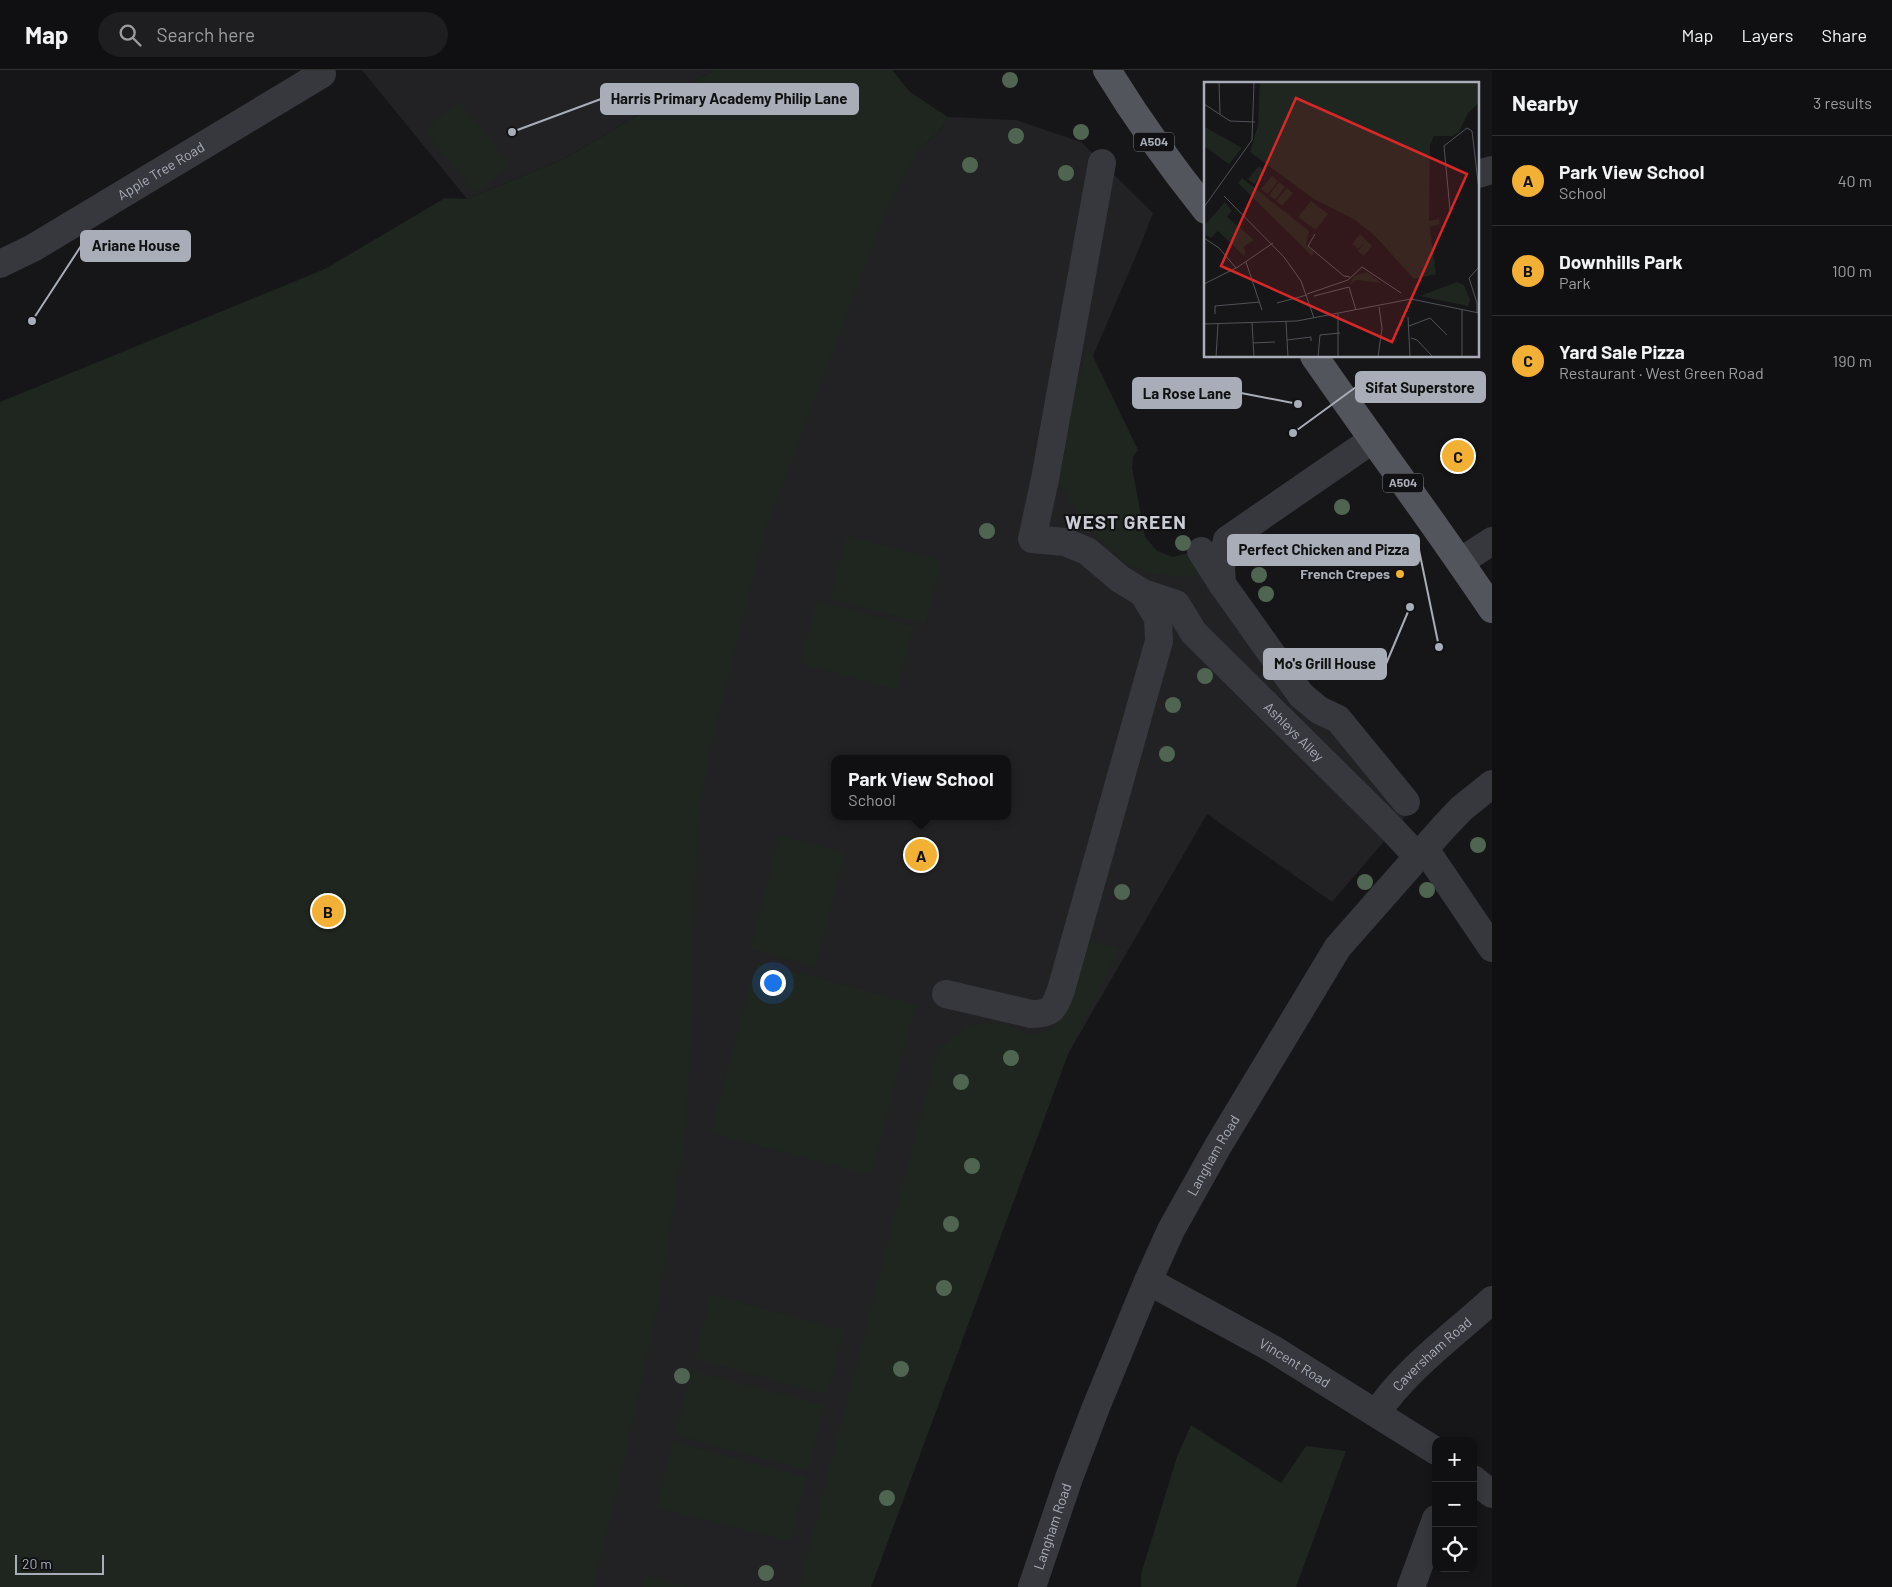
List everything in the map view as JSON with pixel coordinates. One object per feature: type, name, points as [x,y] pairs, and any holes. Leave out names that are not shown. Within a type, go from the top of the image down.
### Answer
[{"type":"main road","name":"A504","points":[[1106,70],[1174,170],[1204,208]]},
{"type":"main road","name":"A504","points":[[1315,358],[1492,609]]},
{"type":"street","name":"Apple Tree Road","points":[[0,264],[33,248],[322,74]]},
{"type":"street","points":[[946,994],[1031,1014],[1044,1014],[1054,1008],[1061,990],[1159,641],[1158,618],[1143,593],[1120,579],[1087,551],[1065,542],[1032,539],[1045,479],[1102,163]]},
{"type":"street","points":[[1222,584],[1221,567],[1227,540],[1372,440]]},
{"type":"street","points":[[1460,562],[1492,541]]},
{"type":"street","points":[[1200,551],[1301,695],[1319,710],[1338,719],[1406,802]]},
{"type":"street","name":"Ashleys Alley","points":[[1143,593],[1176,604],[1194,633],[1387,824],[1421,853],[1492,948]]},
{"type":"street","points":[[1159,641],[1176,632],[1194,633]]},
{"type":"street","name":"Langham Road","points":[[1032,1587],[1089,1425],[1148,1281],[1172,1230],[1218,1146],[1338,947],[1461,809],[1492,784]]},
{"type":"street","name":"Vincent Road","points":[[1148,1281],[1273,1349],[1432,1448]]},
{"type":"street","name":"Caversham Road","points":[[1377,1413],[1387,1397],[1405,1378],[1492,1300]]},
{"type":"street","points":[[1477,1482],[1492,1494]]},
{"type":"street","points":[[1411,1587],[1433,1527]]},
{"type":"shaded area","points":[[362,70],[714,70],[564,159],[467,199]]},
{"type":"shaded area","points":[[714,70],[892,70],[910,92],[948,117],[939,132],[919,148],[888,206],[764,533],[710,748],[698,819],[687,1122],[660,1295],[626,1453],[593,1587],[0,1587],[0,402],[325,269],[445,198],[467,199],[564,159]]},
{"type":"shaded area","points":[[459,101],[510,165],[475,193],[424,130]]},
{"type":"shaded area","points":[[948,117],[1016,120],[1081,142],[1153,213],[1093,356],[1138,450],[1133,456],[1132,468],[1145,537],[1157,551],[1173,557],[1193,552],[1405,817],[1332,902],[1207,814],[1068,1054],[871,1587],[576,1587],[662,804],[886,174],[939,132]]},
{"type":"shaded area","points":[[1087,347],[1138,450],[1133,456],[1132,468],[1145,537],[1157,551],[1173,557],[1193,552],[1208,573],[1179,577],[1152,574],[1128,565],[1088,528],[1057,481],[1066,433]]},
{"type":"shaded area","points":[[847,536],[942,561],[925,624],[830,598]]},
{"type":"shaded area","points":[[817,601],[914,627],[897,690],[800,663]]},
{"type":"shaded area","points":[[779,836],[845,853],[815,966],[750,949]]},
{"type":"shaded area","points":[[1083,941],[1120,947],[1068,1054],[871,1587],[799,1587],[938,1048],[971,1025],[994,1023],[1007,1025],[1027,1034],[1039,1034],[1053,1028]]},
{"type":"shaded area","points":[[756,962],[916,1004],[871,1175],[711,1133]]},
{"type":"shaded area","points":[[711,1295],[844,1330],[828,1394],[695,1359]]},
{"type":"shaded area","points":[[692,1371],[825,1405],[808,1470],[675,1435]]},
{"type":"shaded area","points":[[1191,1425],[1281,1483],[1306,1446],[1346,1451],[1296,1587],[1141,1587],[1141,1574],[1177,1457]]},
{"type":"shaded area","points":[[673,1442],[806,1477],[790,1541],[656,1507]]},
{"type":"shaded area","points":[[644,1575],[690,1587],[641,1587]]},
{"type":"place","name":"Harris Primary Academy Philip Lane","points":[[512,132]]},
{"type":"place","name":"Ariane House","points":[[32,321]]},
{"type":"place","name":"La Rose Lane","points":[[1298,404]]},
{"type":"place","name":"Sifat Superstore","points":[[1293,433]]},
{"type":"place","name":"Yard Sale Pizza","points":[[1458,456]]},
{"type":"place","name":"French Crepes","points":[[1400,574]]},
{"type":"place","name":"Mo's Grill House","points":[[1410,607]]},
{"type":"place","name":"Perfect Chicken and Pizza","points":[[1439,647]]},
{"type":"place","name":"Park View School","points":[[921,855]]},
{"type":"place","name":"Downhills Park","points":[[328,911]]},
{"type":"district","name":"WEST GREEN","points":[[1126,522]]}]
